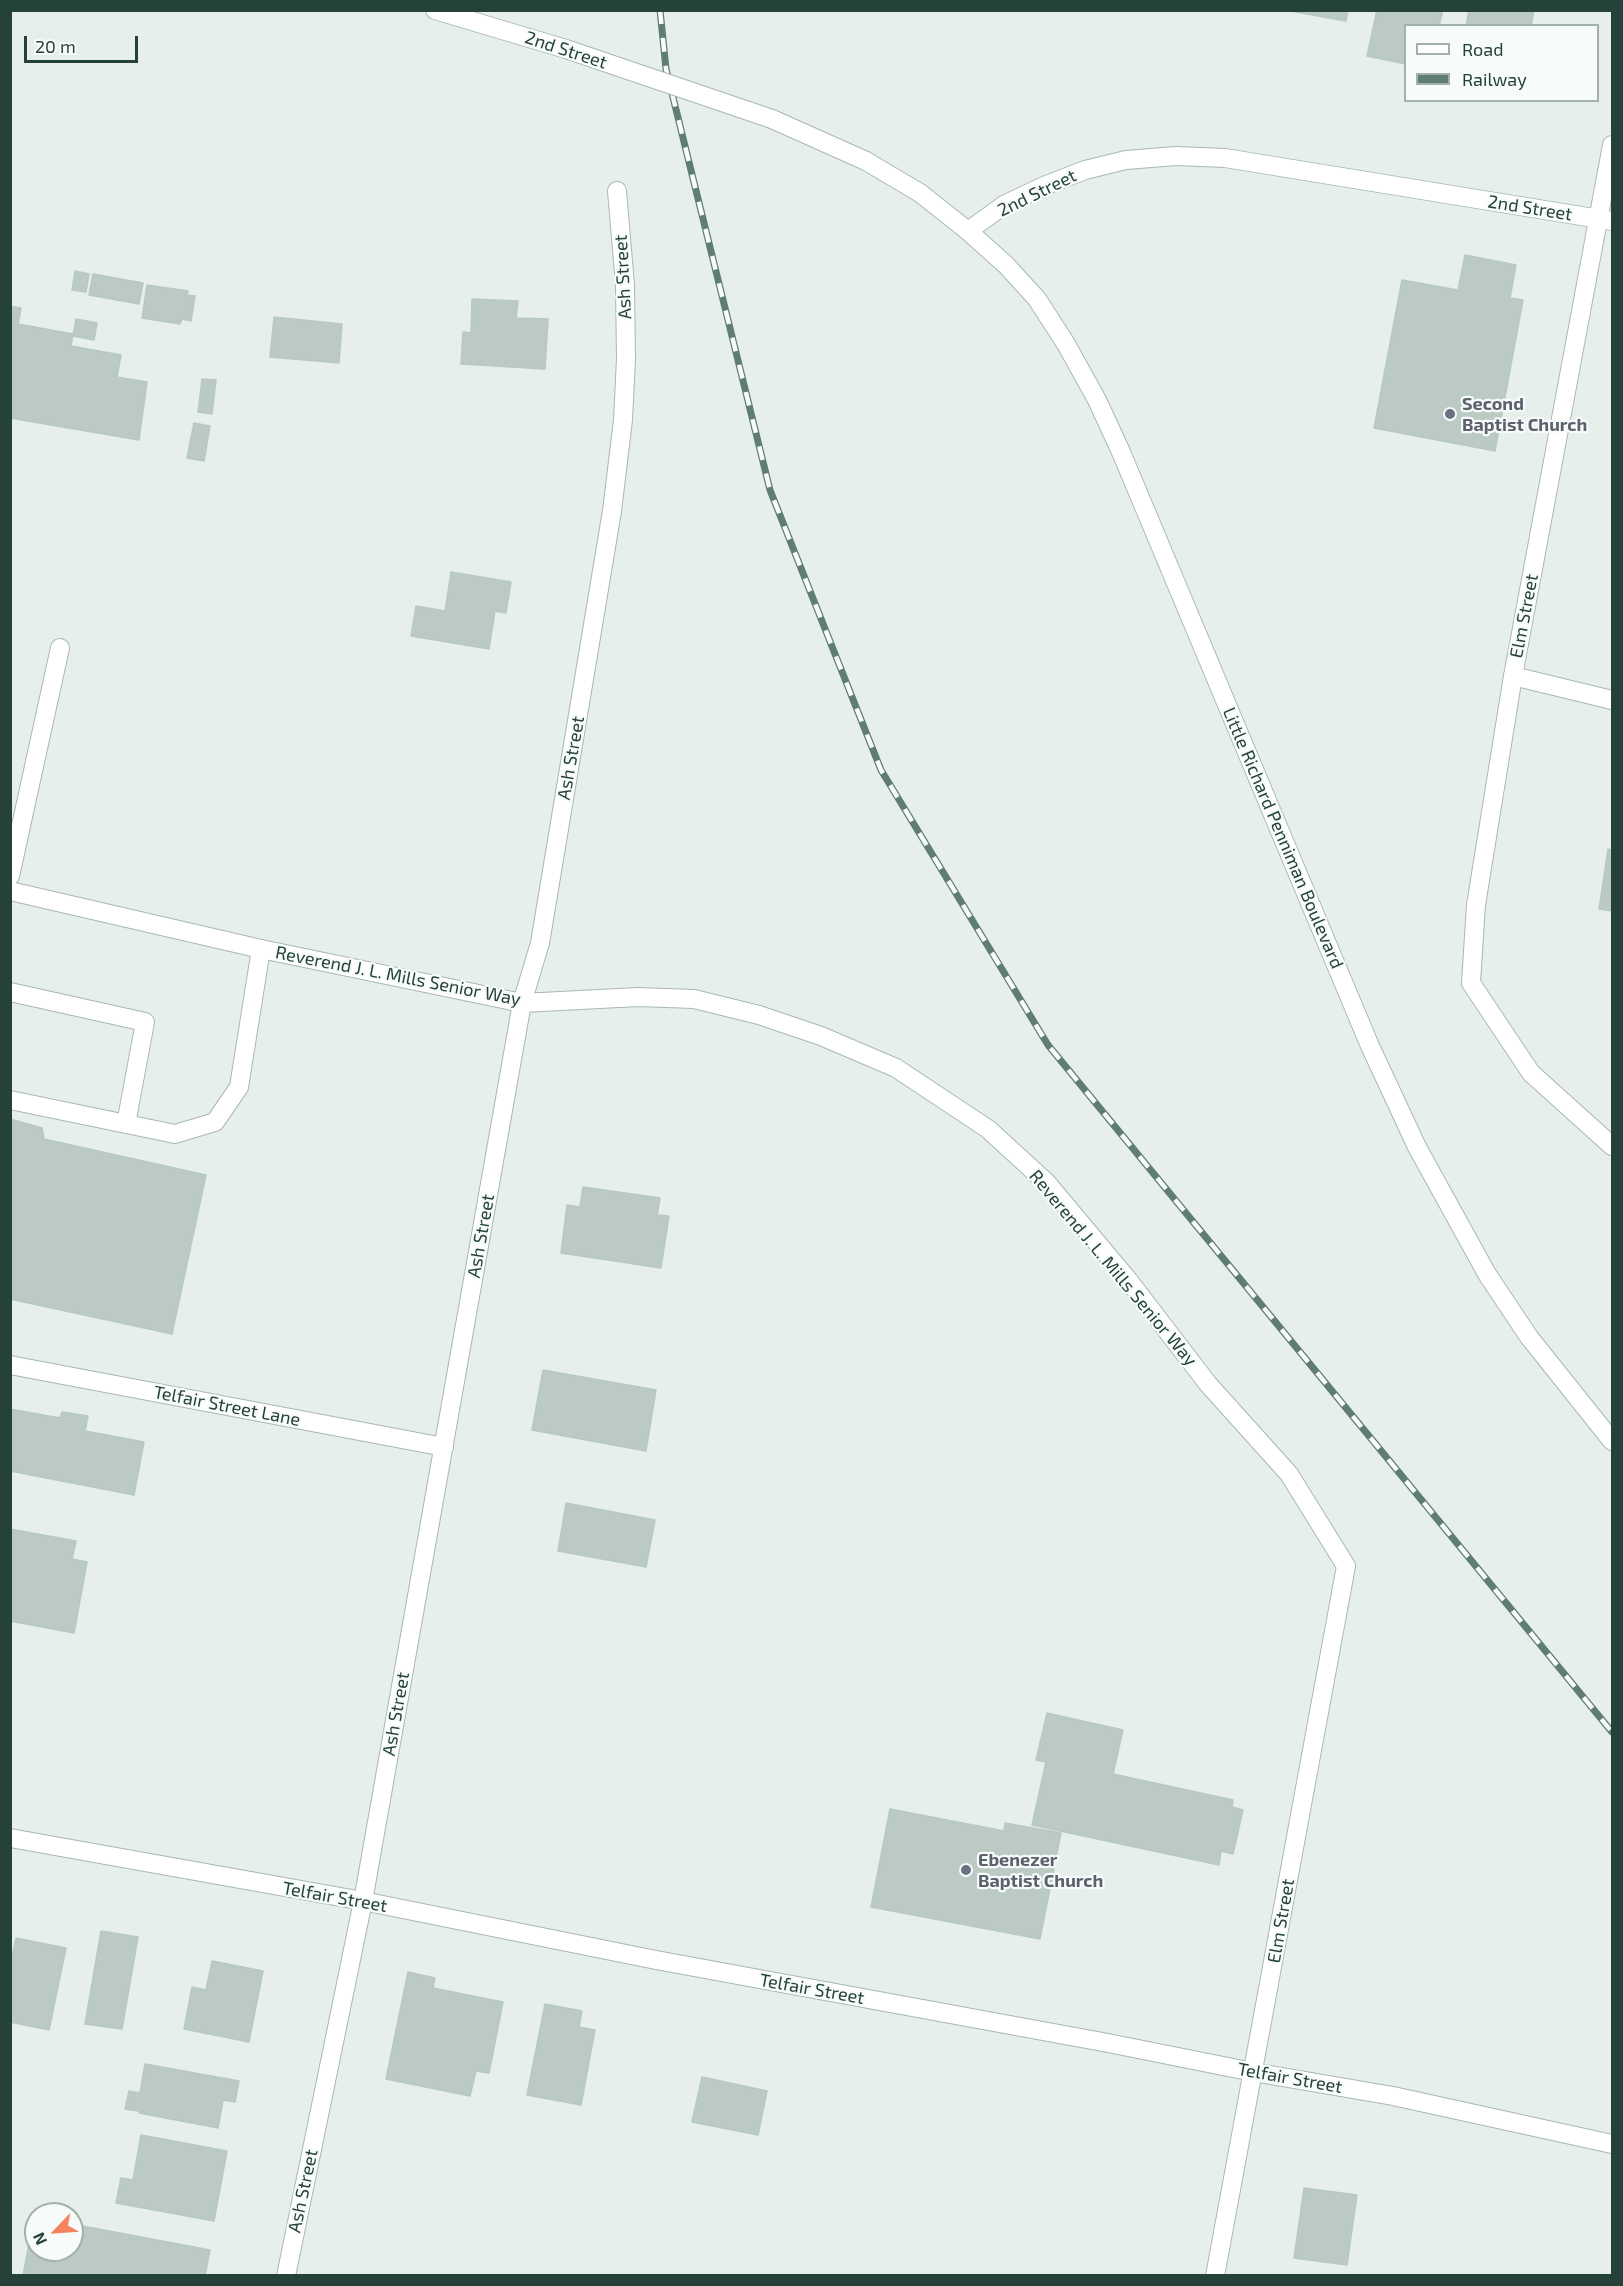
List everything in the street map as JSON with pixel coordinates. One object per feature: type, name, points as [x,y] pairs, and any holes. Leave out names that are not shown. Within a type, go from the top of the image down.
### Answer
[{"type":"street","name":"2nd Street","points":[[435,10],[566,49],[772,119],[866,161],[920,193],[968,231],[1004,205],[1085,170],[1126,160],[1176,156],[1225,158],[1606,220]]},
{"type":"street","name":"Elm Street","points":[[1612,145],[1606,220],[1513,676],[1476,904],[1471,983],[1531,1073],[1612,1146]]},
{"type":"street","name":"Ash Street","points":[[285,2276],[363,1901],[522,1003],[540,943],[612,511],[623,420],[626,359],[625,285],[617,191]]},
{"type":"street","name":"Little Richard Penniman Boulevard","points":[[968,231],[1006,265],[1037,299],[1066,344],[1097,400],[1126,463],[1370,1046],[1417,1147],[1487,1274],[1529,1337],[1612,1441]]},
{"type":"street","points":[[10,876],[60,648]]},
{"type":"street","points":[[1513,676],[1612,700]]},
{"type":"street","name":"Reverend J. L. Mills Senior Way","points":[[10,891],[261,949],[522,1003],[638,997],[694,999],[759,1015],[821,1036],[896,1068],[988,1129],[1047,1183],[1129,1281],[1208,1384],[1289,1474],[1346,1566]]},
{"type":"street","points":[[10,1100],[175,1134],[215,1122],[238,1087],[261,949]]},
{"type":"street","points":[[10,992],[145,1022],[126,1124]]},
{"type":"street","name":"Telfair Street Lane","points":[[10,1365],[444,1447]]},
{"type":"street","name":"Elm Street","points":[[1215,2276],[1346,1566]]},
{"type":"street","name":"Telfair Street","points":[[10,1838],[363,1901],[668,1962],[1253,2072],[1393,2096],[1612,2144]]},
{"type":"building","points":[[1285,10],[1348,10],[1346,21]]},
{"type":"building","points":[[1377,10],[1443,10],[1440,24],[1404,24],[1404,64],[1367,56]]},
{"type":"building","points":[[1469,10],[1534,10],[1531,24],[1466,24]]},
{"type":"building","points":[[1465,255],[1516,265],[1510,298],[1523,300],[1495,451],[1374,428],[1402,280],[1458,290]]},
{"type":"building","points":[[75,271],[89,274],[86,292],[72,290]]},
{"type":"building","points":[[93,274],[143,283],[139,304],[89,295]]},
{"type":"building","points":[[147,285],[188,291],[187,295],[195,296],[191,321],[182,319],[180,324],[142,318]]},
{"type":"building","points":[[472,299],[518,301],[516,318],[548,319],[545,369],[461,364],[463,332],[471,333]]},
{"type":"building","points":[[10,306],[21,308],[18,324],[73,334],[71,346],[121,355],[117,377],[147,382],[139,440],[10,418]]},
{"type":"building","points":[[274,317],[342,324],[339,363],[270,357]]},
{"type":"building","points":[[76,319],[97,323],[94,340],[73,336]]},
{"type":"building","points":[[202,379],[216,380],[212,414],[198,412]]},
{"type":"building","points":[[194,423],[210,426],[204,461],[187,458]]},
{"type":"building","points":[[451,572],[511,582],[506,613],[495,611],[489,649],[411,636],[416,606],[445,611]]},
{"type":"building","points":[[1608,849],[1612,850],[1612,911],[1599,909]]},
{"type":"building","points":[[10,1119],[42,1128],[44,1139],[206,1175],[172,1334],[10,1299]]},
{"type":"building","points":[[583,1187],[660,1198],[657,1215],[669,1216],[661,1268],[561,1253],[567,1205],[580,1207]]},
{"type":"building","points":[[543,1370],[656,1390],[646,1451],[532,1430]]},
{"type":"building","points":[[10,1409],[60,1418],[62,1412],[88,1416],[85,1431],[144,1442],[134,1495],[10,1471]]},
{"type":"building","points":[[566,1503],[655,1520],[646,1567],[558,1551]]},
{"type":"building","points":[[10,1529],[76,1541],[72,1559],[87,1562],[74,1633],[10,1621]]},
{"type":"building","name":"Ebenezer Baptist Church","points":[[1047,1713],[1123,1730],[1113,1774],[1233,1800],[1232,1807],[1243,1810],[1233,1854],[1221,1851],[1219,1865],[1032,1825],[1046,1762],[1036,1760]]},
{"type":"building","name":"Ebenezer Baptist Church","points":[[890,1809],[1004,1831],[1005,1823],[1061,1833],[1040,1939],[871,1907]]},
{"type":"building","points":[[101,1931],[138,1937],[122,2029],[85,2024]]},
{"type":"building","points":[[16,1938],[66,1948],[49,2030],[10,2022],[10,1966]]},
{"type":"building","points":[[212,1961],[263,1971],[249,2042],[184,2029],[192,1987],[206,1990]]},
{"type":"building","points":[[408,1972],[435,1978],[433,1988],[503,2002],[489,2073],[476,2071],[470,2096],[386,2079]]},
{"type":"building","points":[[545,2004],[582,2011],[579,2027],[595,2030],[581,2105],[527,2095]]},
{"type":"building","points":[[145,2064],[239,2081],[235,2102],[223,2100],[218,2128],[125,2109],[129,2091],[140,2093]]},
{"type":"building","points":[[702,2077],[767,2091],[758,2135],[692,2122]]},
{"type":"building","points":[[141,2135],[227,2151],[214,2221],[116,2203],[121,2178],[133,2180]]},
{"type":"building","points":[[1304,2188],[1357,2195],[1347,2265],[1294,2258]]},
{"type":"building","points":[[84,2226],[210,2250],[205,2276],[23,2276],[26,2262],[84,2262]]},
{"type":"railway","points":[[660,10],[666,69],[770,490],[881,770],[1048,1045],[1612,1732]]},
{"type":"place","name":"Second Baptist Church","points":[[1450,414]]},
{"type":"place","name":"Ebenezer Baptist Church","points":[[966,1870]]}]
